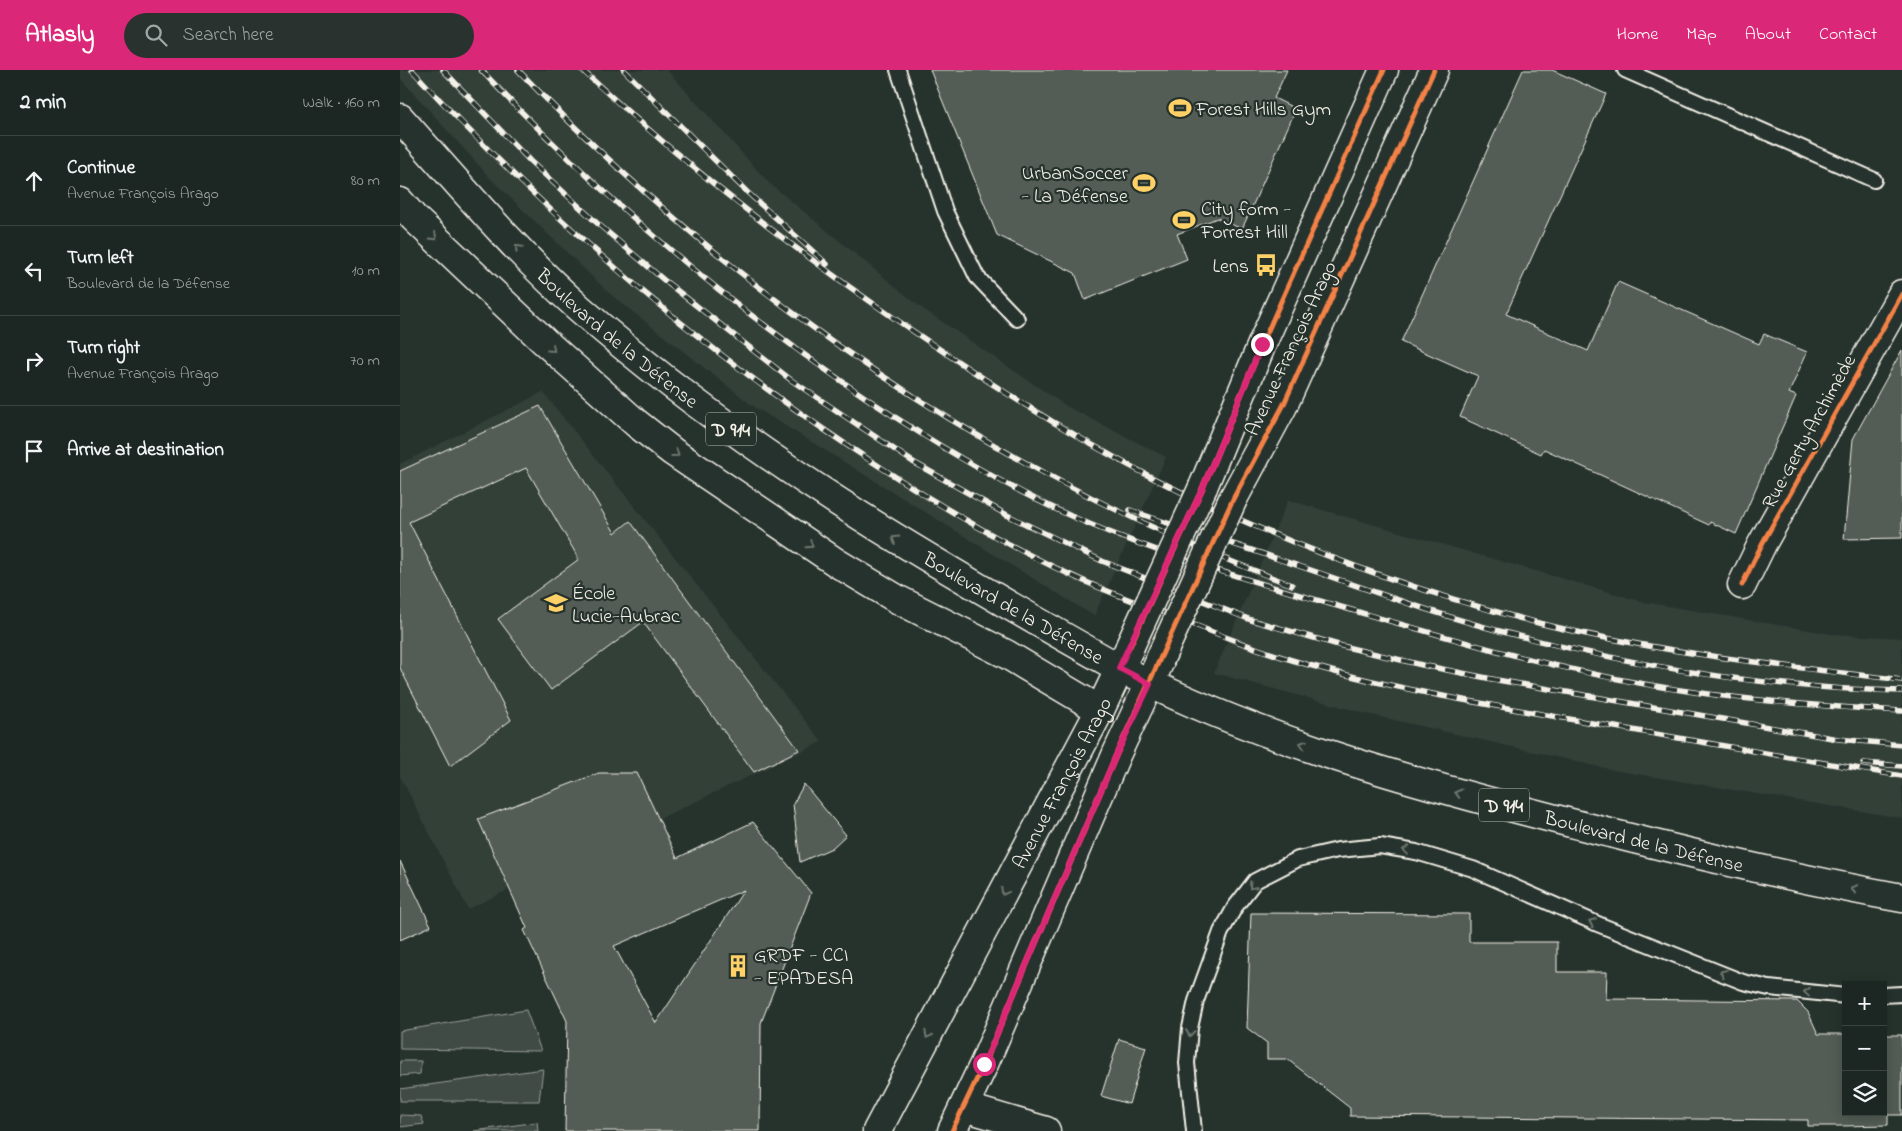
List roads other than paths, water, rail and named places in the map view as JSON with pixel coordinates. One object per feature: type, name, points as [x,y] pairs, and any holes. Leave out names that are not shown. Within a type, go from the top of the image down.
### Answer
[{"type":"main road","name":"Avenue François Arago","points":[[877,1131],[1100,710],[1203,487],[1262,344],[1384,70]]},
{"type":"main road","name":"Avenue François Arago","points":[[952,1131],[964,1108],[1117,753],[1233,499],[1283,406],[1434,70]]},
{"type":"main road","name":"Boulevard de la Défense","points":[[400,118],[487,215],[558,288],[635,356],[693,402],[804,481],[911,549],[1125,657],[1150,684],[1202,706],[1362,765],[1481,799],[1677,851],[1776,874],[1902,898]]},
{"type":"main road","name":"D 914","points":[[400,202],[414,218],[544,341],[636,423],[673,452],[863,579],[897,599],[1006,654],[1100,710]]},
{"type":"main road","name":"Rue Gerty Archimède","points":[[1742,585],[1762,544],[1902,294]]},
{"type":"main road","points":[[964,1108],[1046,1131]]},
{"type":"lane","points":[[898,70],[945,211],[977,277],[1016,319]]},
{"type":"lane","points":[[1625,70],[1874,180]]},
{"type":"lane","points":[[1194,1131],[1188,1063],[1190,1028],[1196,1001],[1221,932],[1235,907],[1255,881],[1298,859],[1338,850],[1380,846],[1416,852],[1473,869],[1600,925],[1744,982],[1769,988],[1842,996]]},
{"type":"lane","points":[[1887,995],[1902,994]]},
{"type":"railway","points":[[412,70],[466,127],[577,234],[696,335],[757,382],[820,427],[935,502],[987,532],[1066,573],[1240,642],[1291,660],[1344,674],[1485,704],[1902,776]]},
{"type":"railway","points":[[443,70],[530,161],[597,223],[665,281],[791,380],[913,462],[1007,515],[1102,561],[1251,620],[1342,646],[1422,665],[1497,680],[1838,739],[1902,745]]},
{"type":"railway","points":[[481,70],[567,157],[612,199],[705,279],[753,317],[853,389],[921,434],[967,462],[1039,501],[1074,517],[1110,533],[1221,571],[1423,631],[1557,666],[1648,685],[1720,696],[1798,704],[1902,711]]},
{"type":"railway","points":[[518,70],[601,153],[689,230],[780,304],[876,371],[975,434],[1077,490],[1183,541],[1292,585]]},
{"type":"railway","points":[[582,70],[656,136],[732,199],[850,288],[954,359],[1051,421],[1151,477],[1240,520],[1331,557],[1424,590],[1566,630],[1709,656],[1902,680]]},
{"type":"railway","points":[[624,70],[747,192],[827,264]]},
{"type":"railway","points":[[1130,510],[1425,609],[1562,647],[1658,666],[1755,681],[1804,686],[1902,691]]},
{"type":"railway","points":[[1863,763],[1902,766]]},
{"type":"place","name":"Forest Hills Gym","points":[[1180,108]]},
{"type":"place","name":"UrbanSoccer - La Défense","points":[[1144,183]]},
{"type":"place","name":"City form - Forrest Hill","points":[[1184,220]]},
{"type":"place","name":"Lens","points":[[1266,265]]},
{"type":"place","name":"École Lucie-Aubrac","points":[[556,603]]},
{"type":"place","name":"GRDF - CCI - EPADESA","points":[[738,966]]}]
